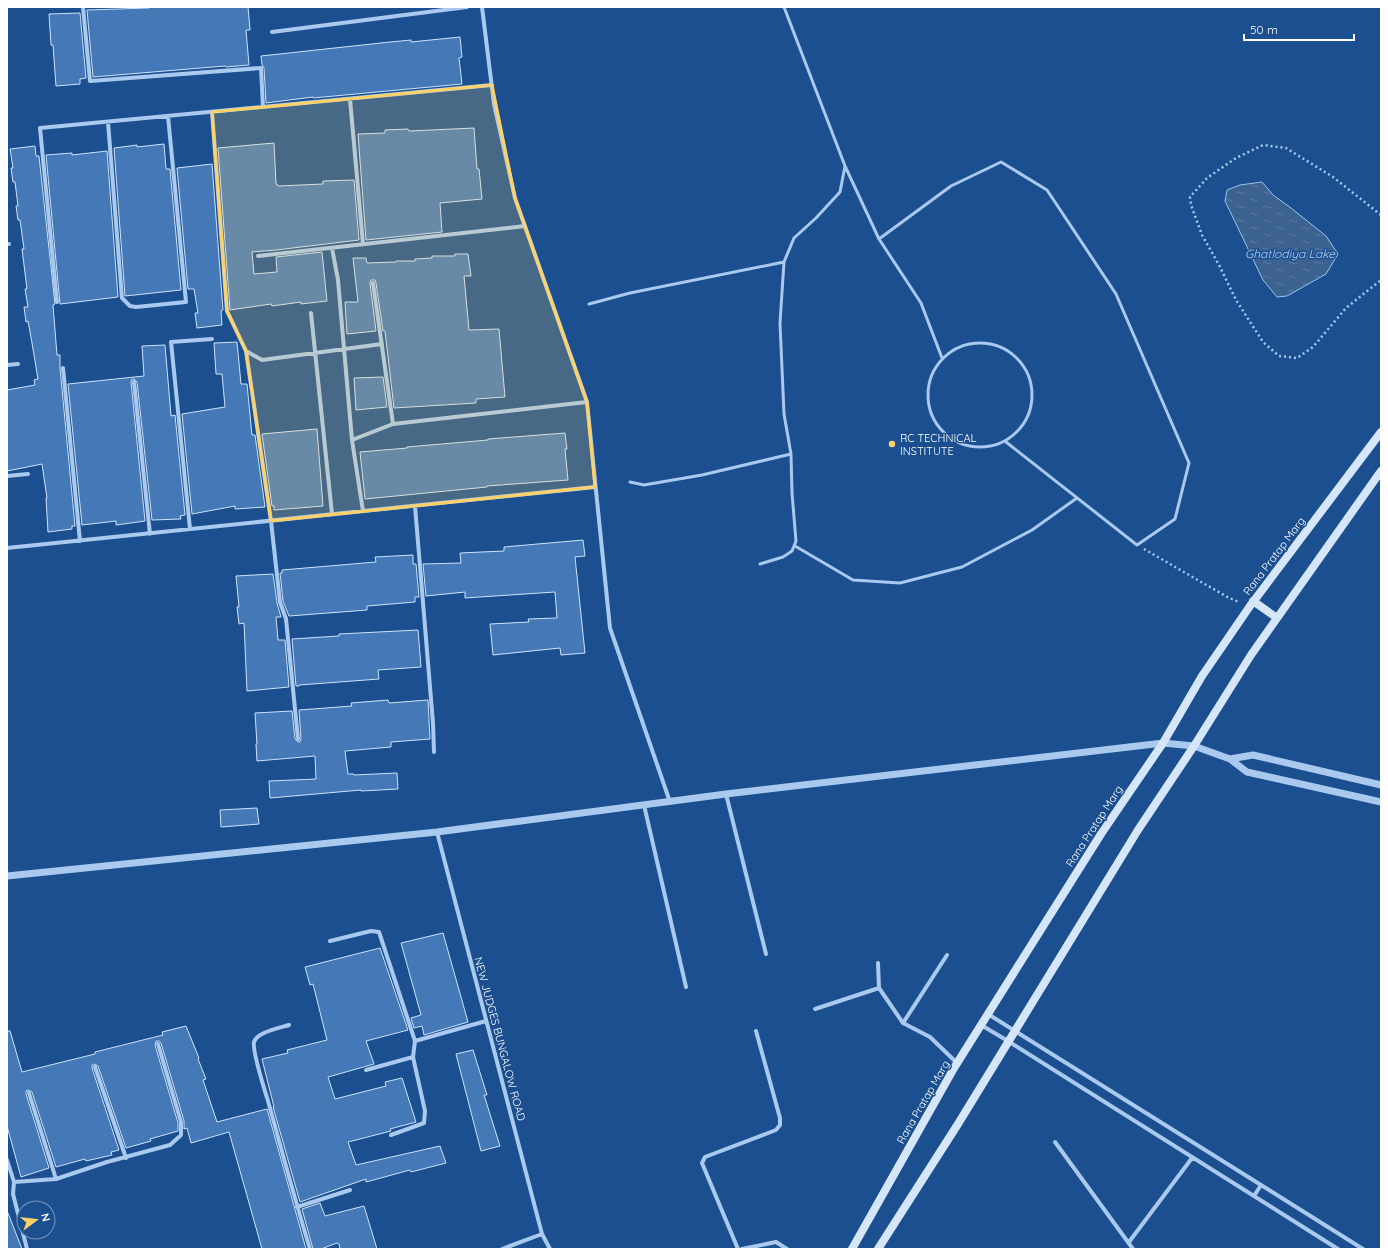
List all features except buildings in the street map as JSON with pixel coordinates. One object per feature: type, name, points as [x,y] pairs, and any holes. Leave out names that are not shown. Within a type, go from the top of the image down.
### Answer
[{"type":"main road","name":"Rana Pratap Marg","points":[[852,1249],[957,1063],[1101,834],[1163,743],[1202,676],[1252,603],[1381,432]]},
{"type":"main road","points":[[878,1249],[958,1124],[1014,1030],[1138,830],[1194,746],[1252,654],[1381,471]]},
{"type":"main road","points":[[1252,603],[1277,618]]},
{"type":"street","points":[[82,7],[90,81],[262,68],[263,107]]},
{"type":"street","points":[[272,32],[467,7]]},
{"type":"street","points":[[482,7],[494,104],[515,198],[586,402],[610,628],[670,802]]},
{"type":"street","points":[[57,302],[40,128],[492,85]]},
{"type":"street","points":[[350,99],[363,244]]},
{"type":"street","points":[[212,112],[227,311],[246,351],[271,521],[280,602],[286,619],[298,739]]},
{"type":"street","points":[[108,122],[122,298],[130,306],[136,307],[186,302],[168,116]]},
{"type":"street","points":[[258,256],[525,226]]},
{"type":"street","points":[[332,248],[338,280],[352,440],[363,512]]},
{"type":"street","points":[[373,283],[392,424]]},
{"type":"street","points":[[311,313],[332,514]]},
{"type":"street","points":[[190,529],[171,342],[212,339]]},
{"type":"street","points":[[246,351],[262,360],[382,344]]},
{"type":"street","points":[[7,365],[18,364]]},
{"type":"street","points":[[63,368],[80,541]]},
{"type":"street","points":[[134,382],[150,534]]},
{"type":"street","points":[[352,440],[392,424],[586,402]]},
{"type":"street","points":[[7,476],[28,474]]},
{"type":"street","points":[[7,548],[595,487]]},
{"type":"street","points":[[414,506],[433,723],[434,752]]},
{"type":"street","points":[[7,876],[437,832],[726,794],[1163,743],[1194,746],[1230,758],[1247,772],[1381,802]]},
{"type":"street","points":[[1230,758],[1253,755],[1381,785]]},
{"type":"street","points":[[726,794],[766,954]]},
{"type":"street","points":[[644,805],[686,987]]},
{"type":"street","name":"NEW JUDGES BUNGALOW ROAD","points":[[437,832],[542,1234],[550,1249]]},
{"type":"street","points":[[330,941],[371,931],[379,932],[415,1040],[413,1057],[425,1111],[424,1123],[391,1135]]},
{"type":"street","points":[[903,1023],[947,955]]},
{"type":"street","points":[[878,963],[879,988],[903,1023],[930,1037],[957,1063]]},
{"type":"street","points":[[815,1009],[879,988]]},
{"type":"street","points":[[988,1014],[1363,1249]]},
{"type":"street","points":[[415,1040],[486,1021]]},
{"type":"street","points":[[289,1025],[266,1032],[256,1038],[254,1042],[258,1068],[310,1249]]},
{"type":"street","points":[[982,1025],[1338,1249]]},
{"type":"street","points":[[738,1249],[702,1162],[705,1157],[776,1130],[780,1125],[780,1118],[756,1030]]},
{"type":"street","points":[[14,1182],[56,1179],[107,1162],[170,1145],[181,1135],[181,1122],[158,1044]]},
{"type":"street","points":[[366,1070],[413,1057]]},
{"type":"street","points":[[95,1067],[126,1158]]},
{"type":"street","points":[[29,1092],[56,1179]]},
{"type":"street","points":[[1055,1142],[1133,1249]]},
{"type":"street","points":[[1128,1242],[1192,1158]]},
{"type":"street","points":[[7,1160],[14,1182],[13,1194],[27,1249]]},
{"type":"street","points":[[1254,1196],[1261,1185]]},
{"type":"street","points":[[297,1207],[350,1190]]},
{"type":"street","points":[[502,1249],[542,1234]]},
{"type":"street","points":[[742,1249],[776,1242],[787,1249]]},
{"type":"lane","points":[[784,7],[845,166],[879,239],[921,303],[942,358]]},
{"type":"lane","points":[[879,239],[951,186],[1001,162],[1047,190],[1116,294],[1188,463],[1176,518],[1137,545],[1006,442]]},
{"type":"lane","points":[[760,564],[783,557],[792,551],[796,541],[792,493],[791,454],[784,414],[780,323],[784,262],[794,238],[816,218],[840,192],[845,166]]},
{"type":"lane","points":[[589,304],[630,293],[784,262]]},
{"type":"lane","points":[[978,342],[1004,347],[1020,360],[1032,384],[1028,420],[1006,442],[976,449],[949,439],[937,426],[928,404],[932,373],[942,358],[959,346],[978,342]]},
{"type":"lane","points":[[630,482],[644,485],[702,475],[791,454]]},
{"type":"lane","points":[[795,546],[853,580],[900,582],[962,567],[1032,530],[1077,498]]},
{"type":"path","points":[[1381,216],[1333,177],[1286,148],[1263,145],[1236,158],[1207,178],[1190,197],[1191,206],[1202,235],[1236,300],[1263,342],[1279,356],[1297,358],[1313,347],[1346,308],[1381,280]]},
{"type":"path","points":[[1137,545],[1229,598],[1252,603]]},
{"type":"highlighted area","points":[[492,85],[515,198],[587,402],[595,487],[271,521],[246,351],[227,311],[212,112]]},
{"type":"water","name":"Ghatlodiya Lake","points":[[1262,182],[1273,195],[1326,236],[1338,254],[1326,274],[1287,296],[1277,297],[1263,280],[1225,201],[1227,190],[1240,185]]},
{"type":"place","name":"RC TECHNICAL INSTITUTE","points":[[892,444]]}]
